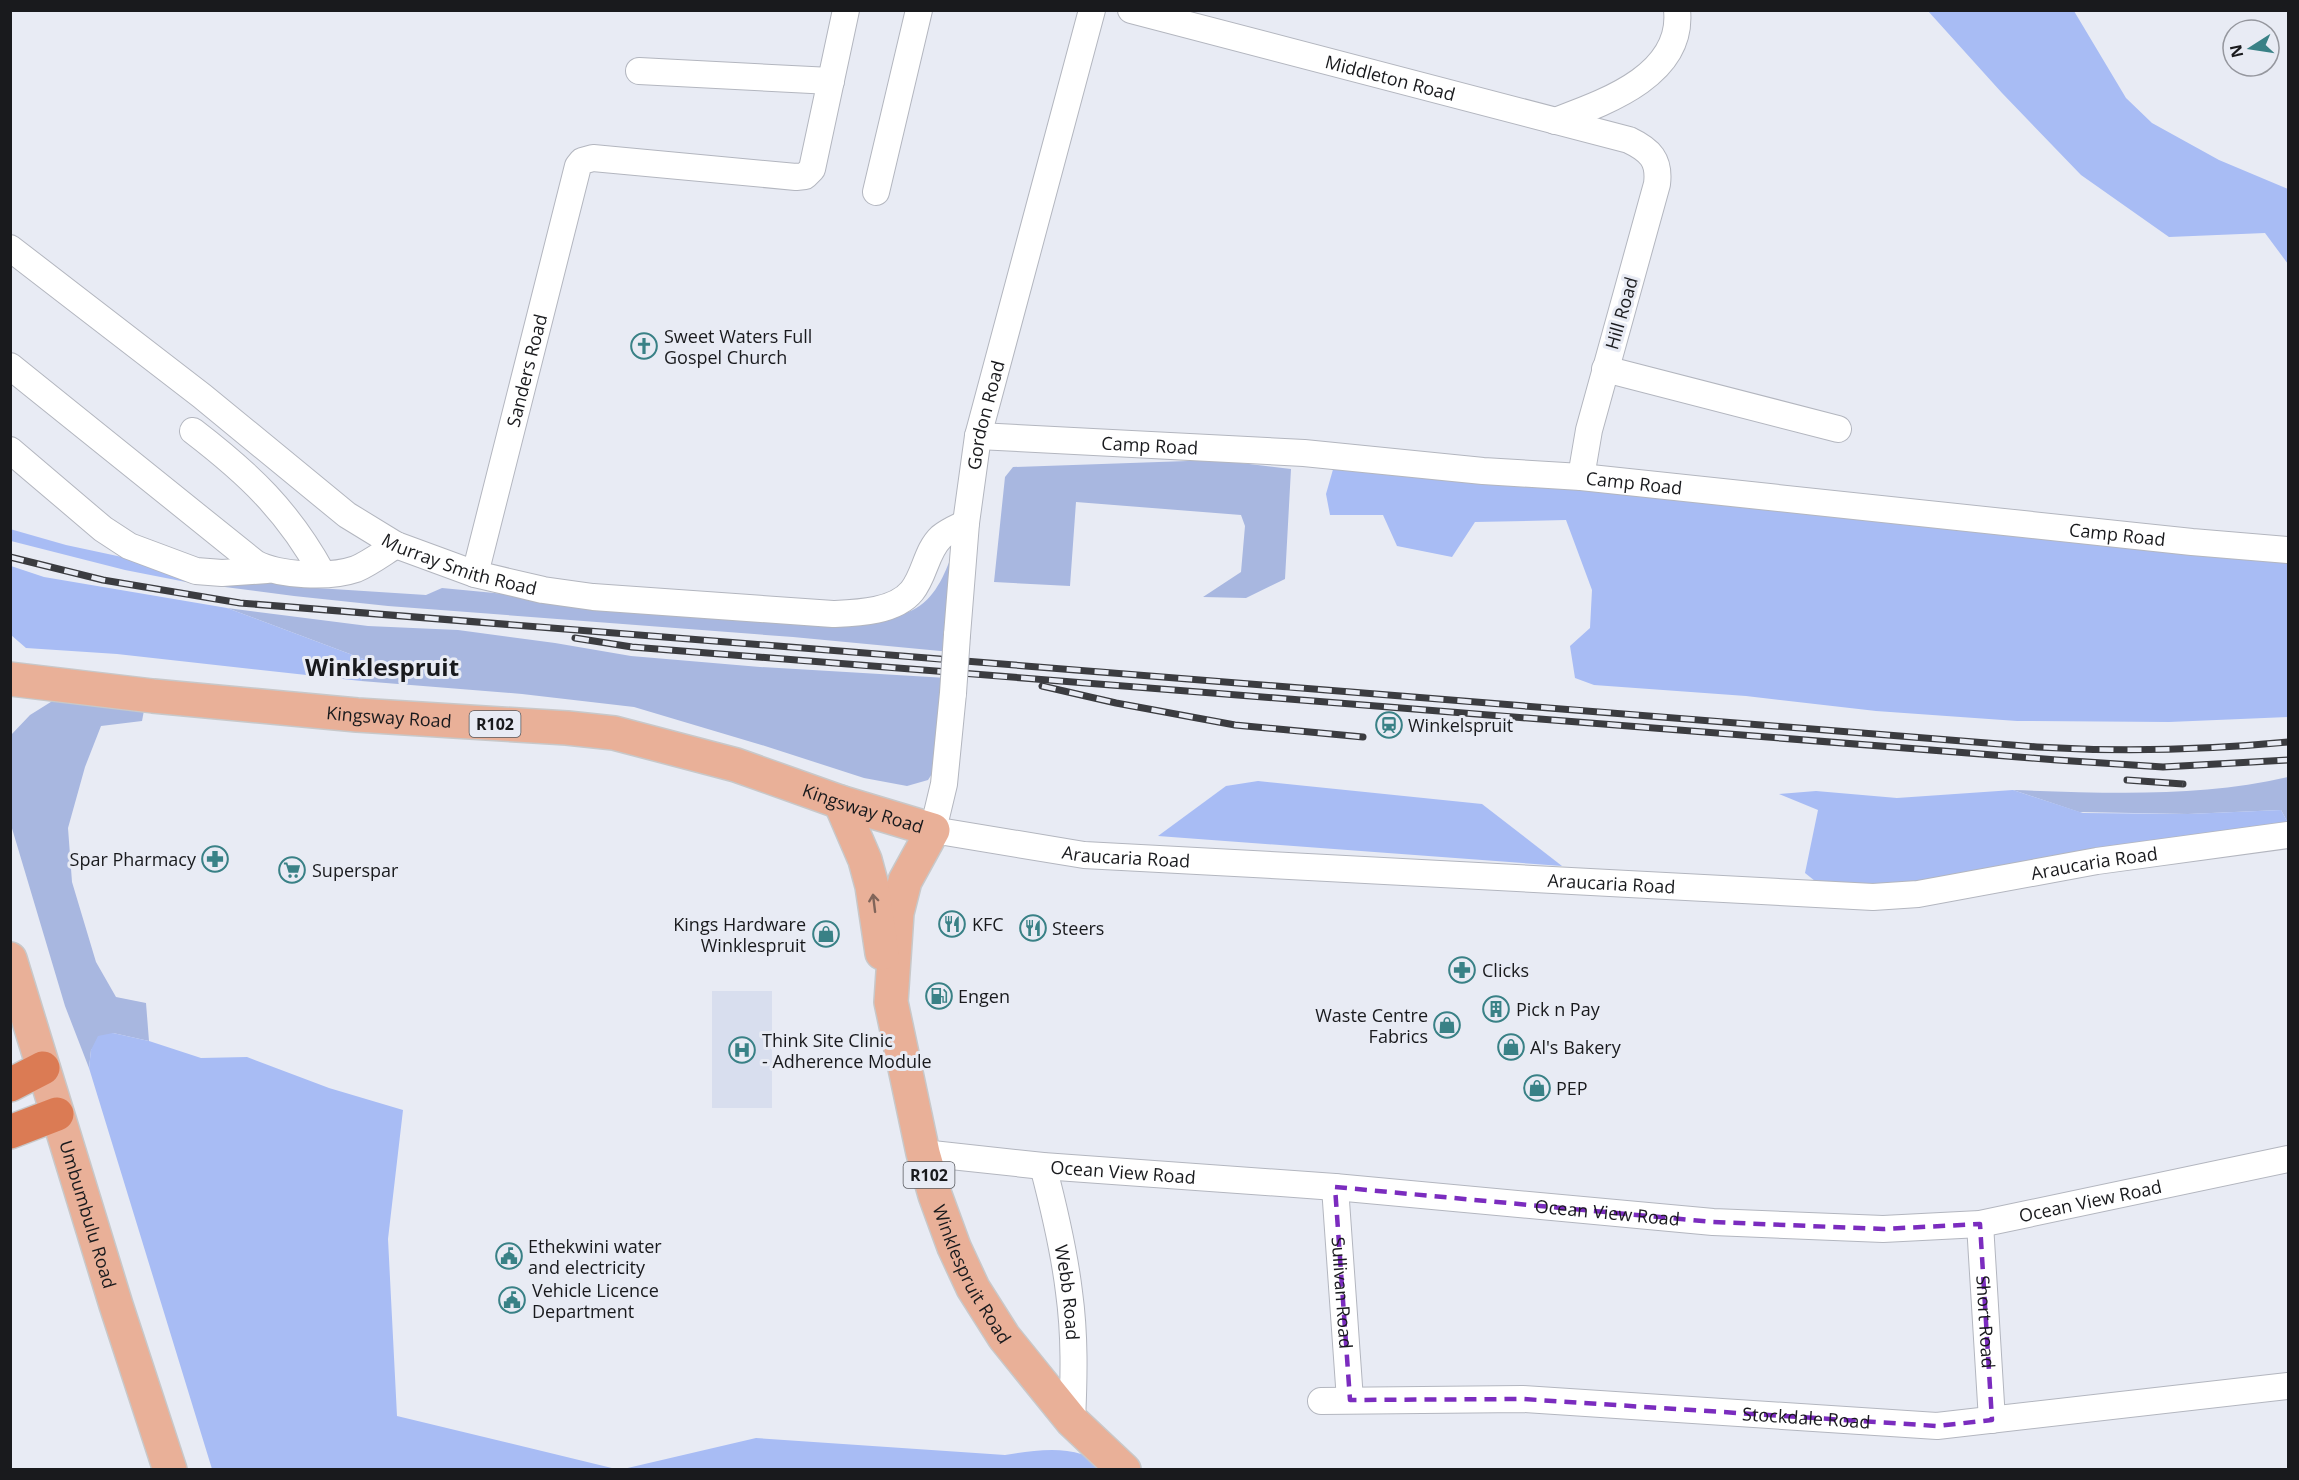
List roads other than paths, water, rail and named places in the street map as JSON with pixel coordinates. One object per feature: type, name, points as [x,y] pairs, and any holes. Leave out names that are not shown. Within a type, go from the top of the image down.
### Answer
[{"type":"highway","points":[[10,1085],[43,1068]]},
{"type":"highway","points":[[10,1132],[57,1114]]},
{"type":"main road","name":"Kingsway Road","points":[[10,679],[357,715],[567,728],[614,734],[736,765],[840,802],[933,830]]},
{"type":"main road","points":[[10,703],[44,684]]},
{"type":"main road","points":[[840,802],[865,860],[872,886],[891,1002]]},
{"type":"main road","name":"Winklespruit Road","points":[[933,830],[905,881],[897,913],[891,1002],[923,1153],[942,1215],[973,1288],[1004,1337],[1072,1421],[1124,1470]]},
{"type":"main road","name":"Umbumbulu Road","points":[[10,959],[170,1470]]},
{"type":"street","points":[[639,71],[831,81],[846,10]]},
{"type":"street","points":[[876,192],[920,10]]},
{"type":"street","name":"Gordon Road","points":[[933,830],[944,784],[966,523],[978,436],[1092,10]]},
{"type":"street","name":"Middleton Road","points":[[1131,10],[1629,140],[1649,152]]},
{"type":"street","points":[[1555,121],[1615,98],[1652,71],[1665,55],[1674,38],[1679,23],[1677,10]]},
{"type":"street","name":"Sanders Road","points":[[475,574],[578,166],[582,161],[593,158],[805,176],[812,170],[831,81]]},
{"type":"street","name":"Hill Road","points":[[1581,477],[1589,430],[1657,184],[1658,166],[1649,152]]},
{"type":"street","name":"Murray Smith Road","points":[[10,248],[202,396],[347,515],[396,545],[475,574],[543,590],[592,597],[833,614],[858,613],[897,602],[911,592],[936,543],[966,523]]},
{"type":"street","points":[[10,366],[255,563],[267,570]]},
{"type":"street","points":[[1605,369],[1838,429]]},
{"type":"street","points":[[193,431],[246,472],[273,501],[305,542],[322,573]]},
{"type":"street","name":"Camp Road","points":[[978,436],[1304,453],[1483,471],[1581,477],[2168,540],[2289,550]]},
{"type":"street","points":[[10,450],[103,529],[129,546],[196,571],[222,573],[267,570],[284,573],[333,573],[359,567],[396,545]]},
{"type":"street","name":"Araucaria Road","points":[[933,830],[1084,855],[1873,897],[1918,894],[2097,861],[2289,835]]},
{"type":"street","name":"Ocean View Road","points":[[923,1153],[1043,1166],[1335,1187],[1713,1222],[1883,1229],[1980,1224],[2289,1159]]},
{"type":"street","name":"Webb Road","points":[[1043,1166],[1070,1294],[1074,1370],[1072,1421]]},
{"type":"street","name":"Sullivan Road","points":[[1335,1187],[1350,1400]]},
{"type":"street","name":"Short Road","points":[[1980,1224],[1992,1420]]},
{"type":"street","name":"Stockdale Road","points":[[1321,1401],[1522,1399],[1937,1426],[2289,1386]]},
{"type":"railway","points":[[10,557],[103,580],[240,603],[2037,747],[2163,749],[2288,742]]},
{"type":"railway","points":[[575,638],[632,647],[2057,760],[2163,767],[2288,760]]},
{"type":"railway","points":[[1042,686],[1116,703],[1235,725],[1363,737]]},
{"type":"railway","points":[[2127,780],[2183,784]]},
{"type":"place","name":"Sweet Waters Full Gospel Church","points":[[644,346]]},
{"type":"place","name":"Winkelspruit","points":[[1389,725]]},
{"type":"place","name":"Spar Pharmacy","points":[[215,859]]},
{"type":"place","name":"Superspar","points":[[292,870]]},
{"type":"place","name":"KFC","points":[[952,924]]},
{"type":"place","name":"Steers","points":[[1033,928]]},
{"type":"place","name":"Kings Hardware Winklespruit","points":[[826,934]]},
{"type":"place","name":"Clicks","points":[[1462,970]]},
{"type":"place","name":"Engen","points":[[939,996]]},
{"type":"place","name":"Pick n Pay","points":[[1496,1009]]},
{"type":"place","name":"Waste Centre Fabrics","points":[[1447,1025]]},
{"type":"place","name":"Al's Bakery","points":[[1511,1047]]},
{"type":"place","name":"Think Site Clinic - Adherence Module","points":[[742,1050]]},
{"type":"place","name":"PEP","points":[[1537,1088]]},
{"type":"place","name":"Ethekwini water and electricity","points":[[509,1256]]},
{"type":"place","name":"Vehicle Licence Department","points":[[512,1300]]},
{"type":"district","name":"Winklespruit","points":[[382,666]]}]
